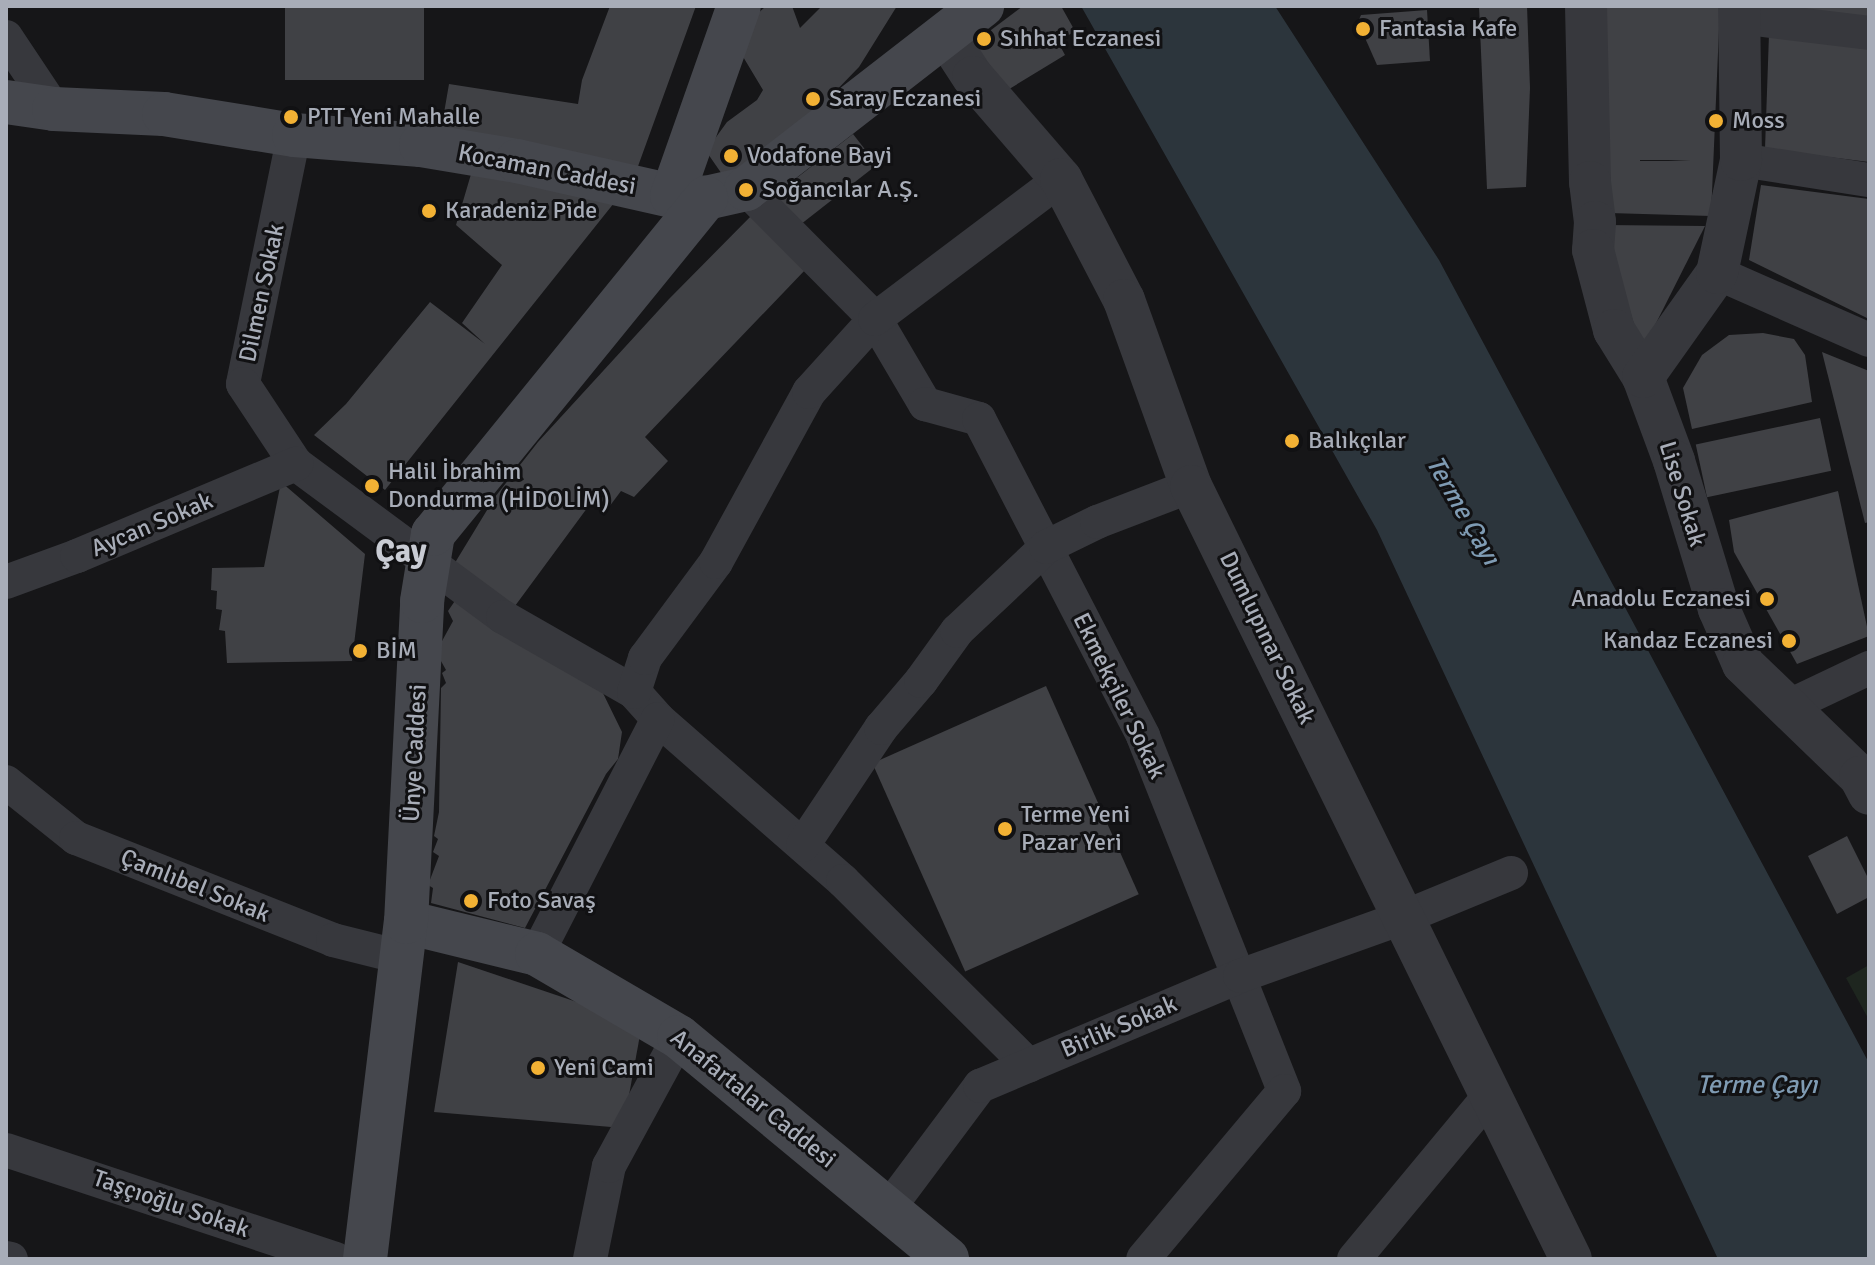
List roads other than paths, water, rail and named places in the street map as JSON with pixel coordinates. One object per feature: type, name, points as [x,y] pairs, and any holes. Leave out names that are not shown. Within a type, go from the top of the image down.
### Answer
[{"type":"main road","points":[[708,194],[739,6]]},
{"type":"main road","points":[[708,194],[957,14]]},
{"type":"main road","name":"Kocaman Caddesi","points":[[6,102],[54,109],[164,114],[294,135],[421,145],[708,194]]},
{"type":"main road","name":"Ünye Caddesi","points":[[365,1259],[404,940],[422,601],[433,534],[708,194]]},
{"type":"main road","name":"Anafartalar Caddesi","points":[[404,940],[537,954],[679,1037],[947,1259]]},
{"type":"street","name":"Lise Sokak","points":[[1586,6],[1590,182],[1595,222],[1593,250],[1614,330],[1643,377],[1674,461],[1719,609],[1743,664],[1860,777],[1869,794]]},
{"type":"street","points":[[1643,377],[1717,273],[1741,160],[1739,12],[1869,33]]},
{"type":"street","name":"Dumlupınar Sokak","points":[[957,14],[952,45],[973,77],[1061,179],[1124,300],[1191,486],[1571,1259]]},
{"type":"street","points":[[6,37],[54,109]]},
{"type":"street","name":"Dilmen Sokak","points":[[294,135],[243,384],[296,464],[503,617],[634,692],[658,719],[884,920],[1029,1066]]},
{"type":"street","points":[[1741,160],[1869,180]]},
{"type":"street","points":[[634,692],[645,658],[716,562],[809,392],[875,319],[1061,179]]},
{"type":"street","name":"Ekmekçiler Sokak","points":[[708,194],[875,319],[925,404],[979,419],[1143,736],[1284,1091],[1143,1259]]},
{"type":"street","points":[[1717,273],[1869,340]]},
{"type":"street","name":"Aycan Sokak","points":[[6,582],[77,556],[296,464]]},
{"type":"street","points":[[803,845],[881,728],[921,681],[957,631],[1046,547],[1097,522],[1191,486]]},
{"type":"street","points":[[1789,706],[1869,668]]},
{"type":"street","points":[[537,954],[658,719]]},
{"type":"street","name":"Çamlıbel Sokak","points":[[6,782],[76,838],[333,940],[404,940]]},
{"type":"street","name":"Birlik Sokak","points":[[888,1209],[980,1086],[1240,976],[1402,918],[1511,873]]},
{"type":"street","points":[[590,1259],[609,1166],[679,1037]]},
{"type":"street","points":[[1354,1259],[1492,1093]]},
{"type":"street","name":"Taşçıoğlu Sokak","points":[[6,1150],[335,1259]]},
{"type":"water","name":"Terme Çayı","points":[[1081,6],[1275,6],[1439,260],[1869,1063],[1869,1259],[1718,1259],[1377,530]]},
{"type":"place","name":"Fantasia Kafe","points":[[1363,29]]},
{"type":"place","name":"Sıhhat Eczanesi","points":[[984,39]]},
{"type":"place","name":"Saray Eczanesi","points":[[813,99]]},
{"type":"place","name":"PTT Yeni Mahalle","points":[[291,117]]},
{"type":"place","name":"Moss","points":[[1716,121]]},
{"type":"place","name":"Vodafone Bayi","points":[[731,156]]},
{"type":"place","name":"Soğancılar A.Ş.","points":[[746,190]]},
{"type":"place","name":"Karadeniz Pide","points":[[429,211]]},
{"type":"place","name":"Balıkçılar","points":[[1292,441]]},
{"type":"place","name":"Halil İbrahim Dondurma (HİDOLİM)","points":[[372,486]]},
{"type":"place","name":"Anadolu Eczanesi","points":[[1767,599]]},
{"type":"place","name":"Kandaz Eczanesi","points":[[1789,641]]},
{"type":"place","name":"BİM","points":[[360,651]]},
{"type":"place","name":"Terme Yeni Pazar Yeri","points":[[1005,829]]},
{"type":"place","name":"Foto Savaş","points":[[471,901]]},
{"type":"place","name":"Yeni Cami","points":[[538,1068]]},
{"type":"district","name":"Çay","points":[[401,552]]}]
